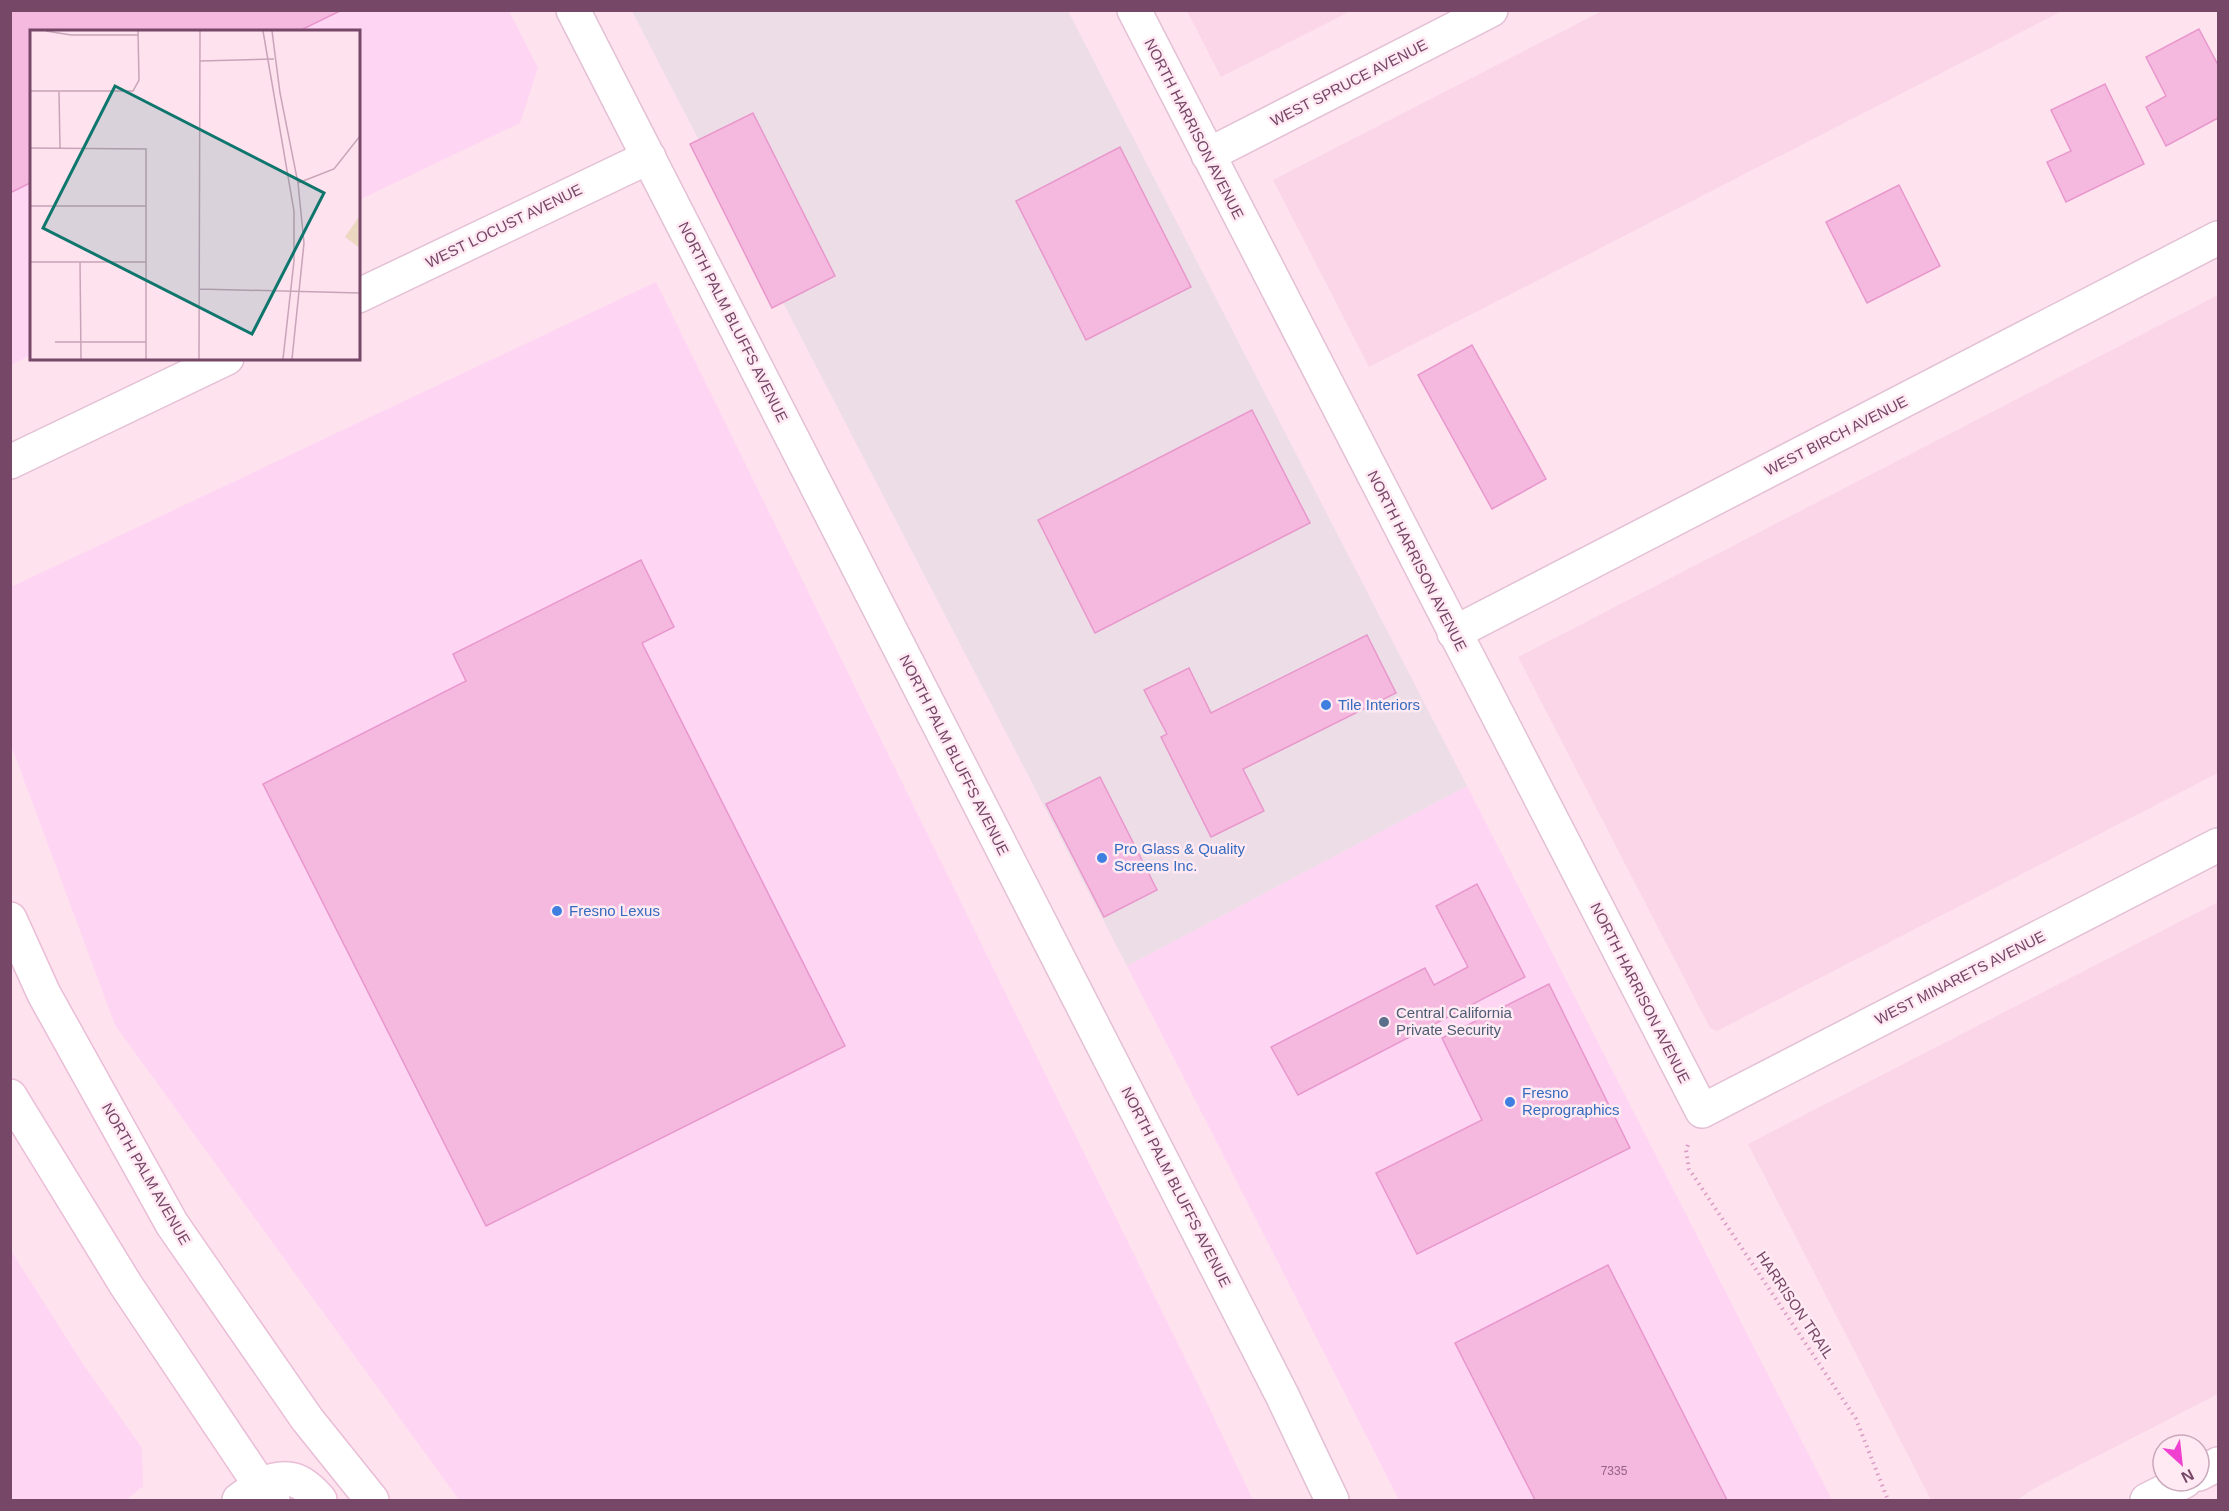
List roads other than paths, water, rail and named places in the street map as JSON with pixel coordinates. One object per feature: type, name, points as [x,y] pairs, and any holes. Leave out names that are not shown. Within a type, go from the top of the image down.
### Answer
[{"type":"street","name":"NORTH PALM BLUFFS AVENUE","points":[[573,10],[1277,1384],[1332,1500]]},
{"type":"street","name":"NORTH HARRISON AVENUE","points":[[1134,10],[1702,1111]]},
{"type":"street","name":"WEST SPRUCE AVENUE","points":[[1208,155],[1491,10]]},
{"type":"street","name":"WEST LOCUST AVENUE","points":[[360,295],[649,157]]},
{"type":"street","name":"WEST BIRCH AVENUE","points":[[1454,633],[2218,238]]},
{"type":"street","points":[[10,462],[223,360]]},
{"type":"street","name":"WEST MINARETS AVENUE","points":[[1702,1111],[2218,845]]},
{"type":"street","name":"NORTH PALM AVENUE","points":[[10,919],[44,994],[172,1224],[307,1419],[372,1500]]},
{"type":"street","points":[[10,1096],[257,1495],[276,1478],[293,1479],[310,1488],[320,1500]]},
{"type":"street","points":[[2147,1500],[2161,1493]]},
{"type":"place","name":"Tile Interiors","points":[[1326,705]]},
{"type":"place","name":"Pro Glass & Quality Screens Inc.","points":[[1102,858]]},
{"type":"place","name":"Fresno Lexus","points":[[557,911]]},
{"type":"place","name":"Central California Private Security","points":[[1384,1022]]},
{"type":"place","name":"Fresno Reprographics","points":[[1510,1102]]}]
